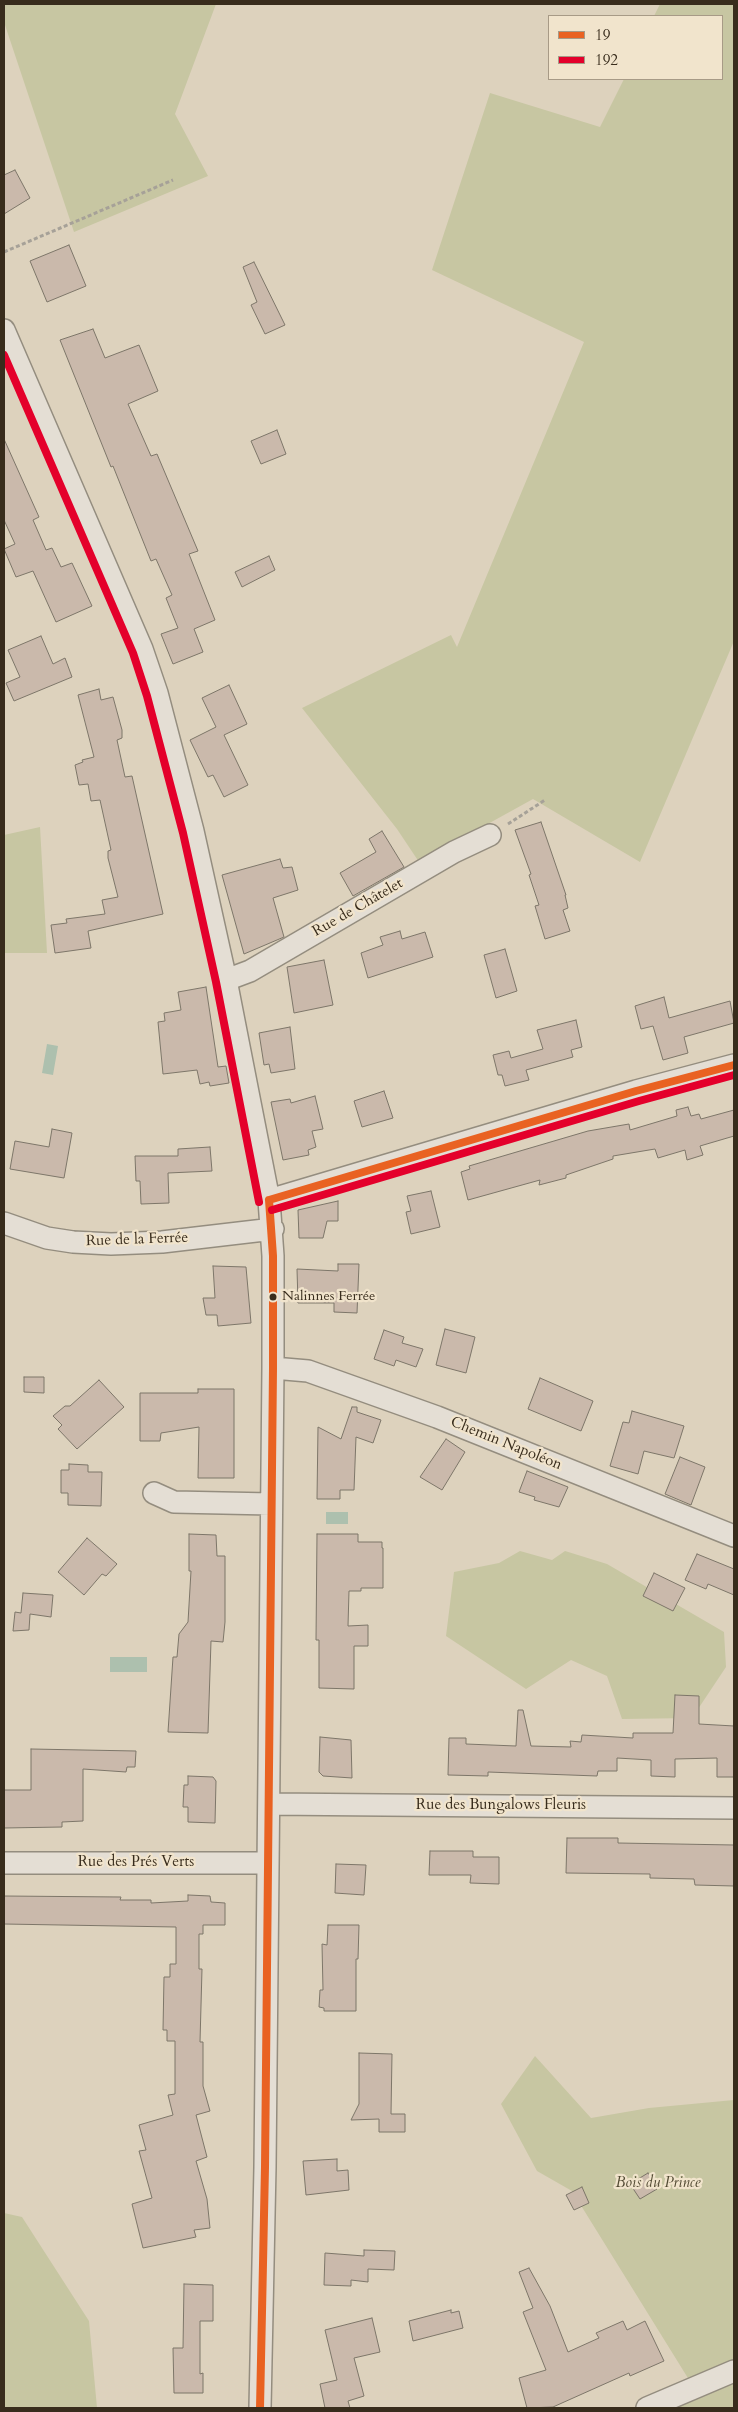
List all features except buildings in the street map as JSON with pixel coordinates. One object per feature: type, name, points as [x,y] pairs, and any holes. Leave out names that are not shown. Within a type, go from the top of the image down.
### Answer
[{"type":"street","points":[[4,330],[142,649],[154,684],[172,744],[226,980],[269,1200],[272,1229],[273,1368],[260,2408]]},
{"type":"street","name":"Rue de Châtelet","points":[[226,980],[250,972],[454,852],[490,835]]},
{"type":"street","points":[[269,1200],[636,1091],[734,1065]]},
{"type":"street","name":"Rue de la Ferrée","points":[[4,1224],[47,1238],[111,1244],[162,1242],[272,1229]]},
{"type":"street","name":"Chemin Napoléon","points":[[273,1368],[308,1371],[437,1417],[734,1536]]},
{"type":"street","points":[[154,1493],[174,1502],[271,1504]]},
{"type":"street","name":"Rue des Bungalows Fleuris","points":[[269,1804],[734,1808]]},
{"type":"street","name":"Rue des Prés Verts","points":[[4,1863],[268,1863]]},
{"type":"street","points":[[647,2408],[734,2370]]},
{"type":"path","points":[[4,252],[173,180]]},
{"type":"path","points":[[490,835],[545,800]]},
{"type":"green space","points":[[4,4],[216,4],[175,114],[208,176],[74,232],[4,22]]},
{"type":"green space","points":[[660,4],[734,4],[734,641],[640,862],[533,799],[419,862],[397,829],[302,708],[451,635],[457,647],[584,342],[432,270],[490,93],[600,127],[624,80],[723,80],[723,15],[654,15]]},
{"type":"green space","points":[[40,827],[47,953],[4,953],[4,835]]},
{"type":"green space","points":[[520,1551],[552,1560],[565,1551],[607,1564],[724,1632],[726,1667],[692,1718],[622,1719],[607,1676],[571,1660],[526,1689],[446,1636],[454,1572],[499,1563]]},
{"type":"green space","name":"Bois du Prince","points":[[535,2056],[591,2118],[649,2108],[734,2100],[734,2408],[659,2408],[691,2383],[572,2191],[537,2171],[501,2104]]},
{"type":"green space","points":[[4,2213],[22,2217],[89,2321],[97,2408],[4,2408]]},
{"type":"shaded area","points":[[47,1044],[58,1046],[53,1075],[42,1073]]},
{"type":"shaded area","points":[[326,1512],[348,1512],[348,1524],[326,1524]]},
{"type":"shaded area","points":[[110,1657],[147,1657],[147,1672],[110,1672]]},
{"type":"transit line","name":"192","points":[[4,355],[133,653],[147,696],[183,833],[216,982],[259,1202]]},
{"type":"transit line","name":"19","points":[[269,1200],[636,1091],[734,1065]]},
{"type":"transit line","name":"192","points":[[272,1210],[639,1101],[734,1075]]},
{"type":"transit line","name":"19","points":[[260,2408],[265,2167],[273,1368],[273,1256],[269,1200]]},
{"type":"place","name":"Nalinnes Ferrée","points":[[273,1297]]}]
